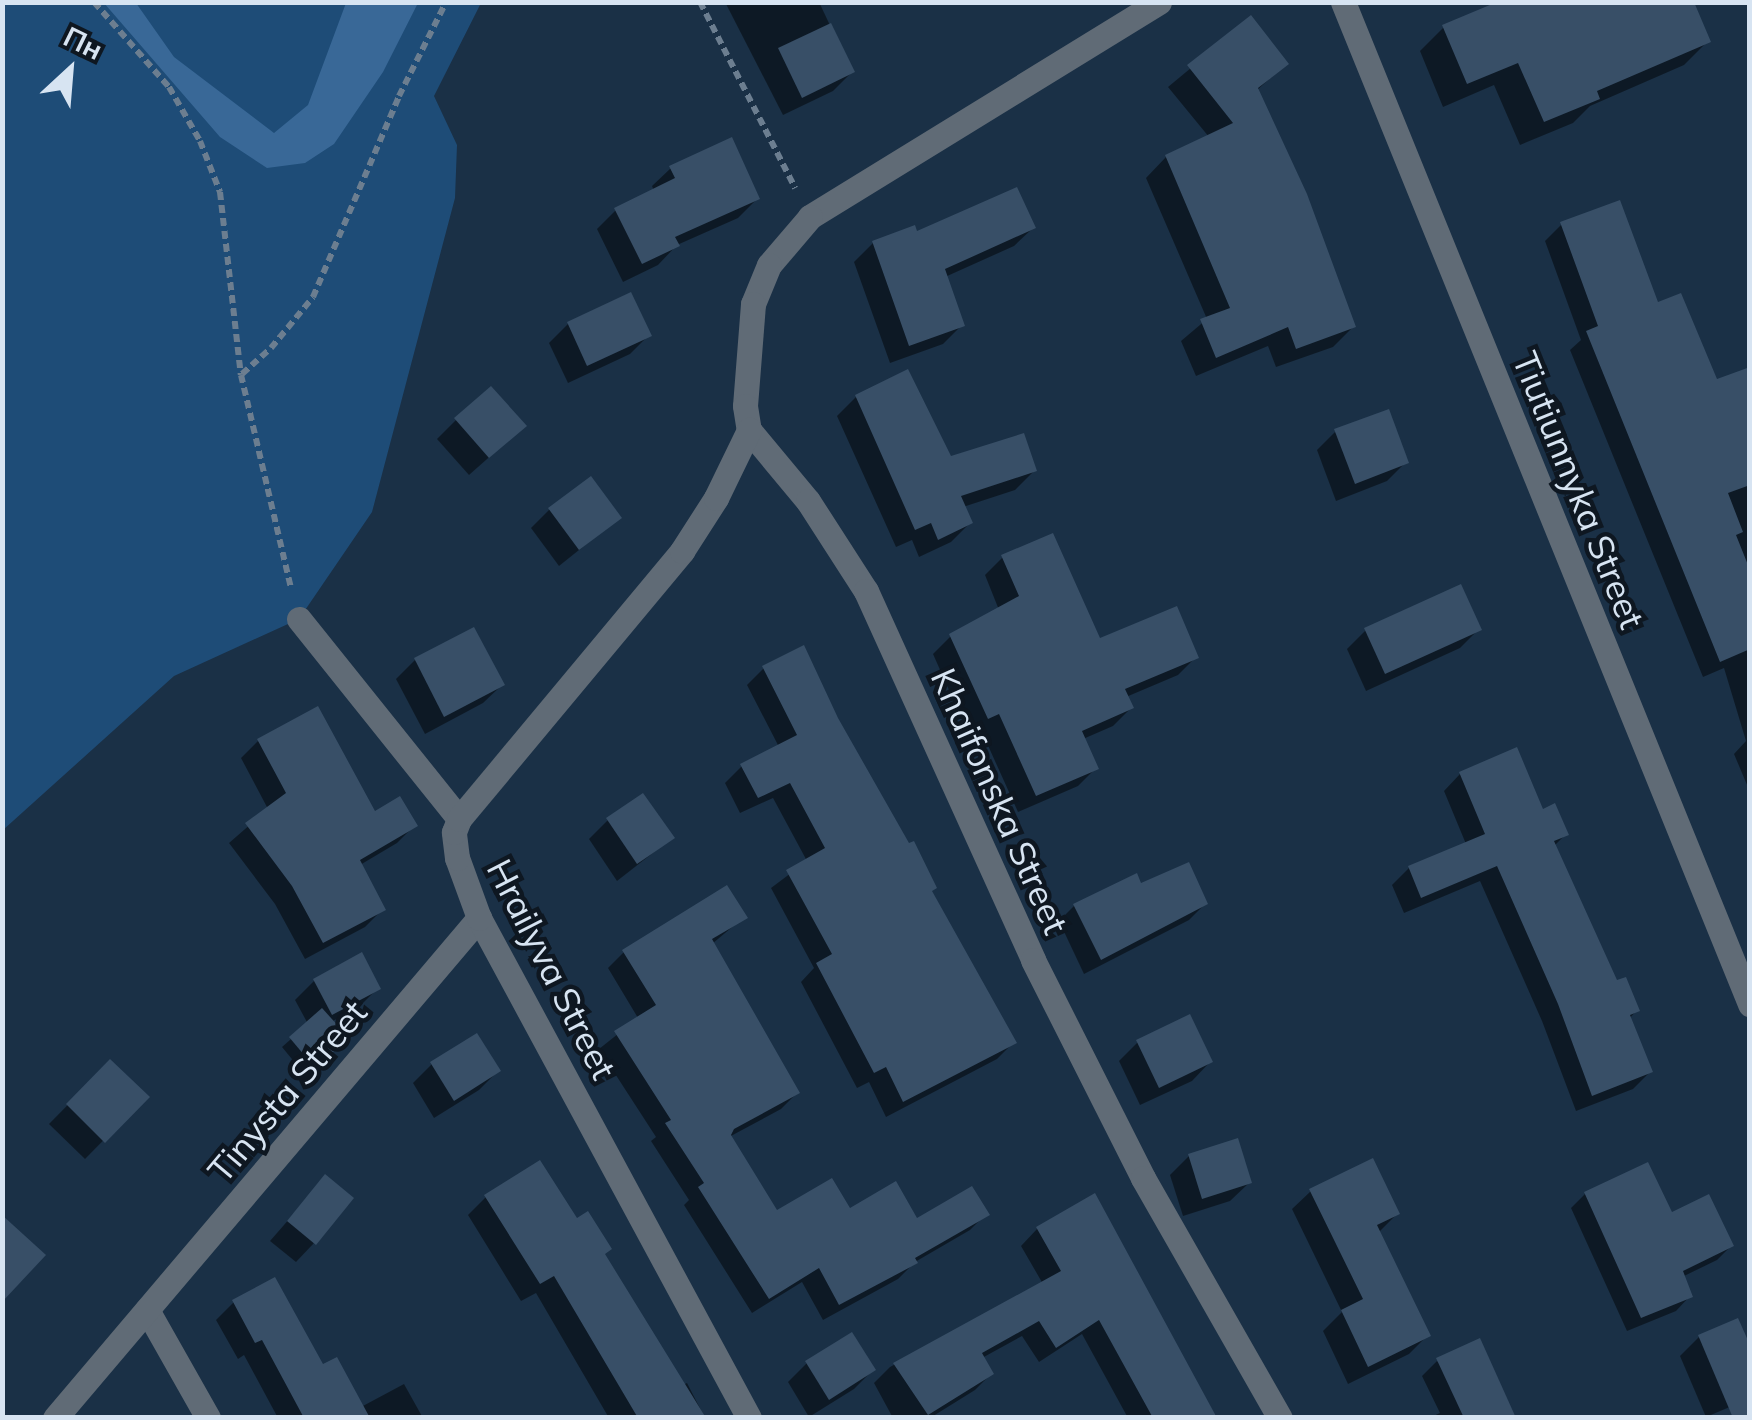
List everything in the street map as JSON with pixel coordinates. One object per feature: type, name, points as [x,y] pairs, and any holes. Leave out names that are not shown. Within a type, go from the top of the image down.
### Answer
[{"type":"street","points":[[299,618],[459,819],[682,550],[716,498],[749,430],[745,378],[753,304],[769,264],[810,217],[1159,2]]},
{"type":"street","name":"Tiutiunnyka Street","points":[[1343,2],[1750,1004]]},
{"type":"street","name":"Khaifonska Street","points":[[749,430],[808,501],[866,591],[1034,960],[1109,1111],[1280,1418]]},
{"type":"street","name":"Hrailyva Street","points":[[459,819],[454,832],[458,858],[479,918],[749,1418]]},
{"type":"street","name":"Tinysta Street","points":[[54,1418],[479,918]]},
{"type":"street","points":[[147,1310],[208,1418]]},
{"type":"path","points":[[94,2],[168,87],[200,141],[220,192],[241,375],[299,618]]},
{"type":"path","points":[[241,375],[272,348],[313,297],[399,96],[446,2]]},
{"type":"path","points":[[700,2],[810,217]]},
{"type":"shaded area","points":[[3,3],[481,3],[434,96],[457,145],[455,198],[372,512],[299,619],[174,676],[3,830]]},
{"type":"shaded area","points":[[104,3],[136,3],[174,57],[274,133],[308,105],[346,3],[418,3],[383,72],[334,144],[305,163],[267,168],[220,137]]},
{"type":"building","points":[[1497,2],[1694,2],[1711,42],[1597,91],[1600,99],[1544,122],[1518,63],[1467,84],[1442,25]]},
{"type":"building","points":[[1251,15],[1289,64],[1258,88],[1307,194],[1356,327],[1296,349],[1288,327],[1216,358],[1200,319],[1230,308],[1165,155],[1233,123],[1187,65]]},
{"type":"building","points":[[831,23],[855,72],[802,98],[778,48]]},
{"type":"building","points":[[732,137],[760,199],[675,237],[680,246],[642,264],[614,208],[675,178],[669,166]]},
{"type":"building","points":[[1017,187],[1036,228],[945,269],[965,326],[909,346],[872,241],[915,225],[917,231]]},
{"type":"building","points":[[1620,200],[1658,302],[1681,293],[1717,379],[1750,367],[1750,485],[1728,493],[1743,532],[1736,535],[1750,570],[1750,649],[1720,662],[1586,331],[1598,326],[1560,222]]},
{"type":"building","points":[[631,292],[652,336],[587,366],[567,322]]},
{"type":"building","points":[[908,369],[951,456],[1024,433],[1037,471],[961,496],[973,523],[938,540],[931,523],[915,530],[855,395]]},
{"type":"building","points":[[491,386],[527,426],[489,458],[454,418]]},
{"type":"building","points":[[1389,409],[1409,463],[1355,484],[1334,429]]},
{"type":"building","points":[[591,476],[622,518],[579,550],[548,508]]},
{"type":"building","points":[[1053,533],[1100,638],[1177,606],[1199,658],[1125,689],[1134,708],[1082,731],[1099,769],[1036,796],[999,714],[988,719],[949,634],[1019,596],[1001,555]]},
{"type":"building","points":[[1461,584],[1482,630],[1385,674],[1364,628]]},
{"type":"building","points":[[474,627],[505,685],[444,717],[414,658]]},
{"type":"building","points":[[804,645],[838,718],[909,843],[914,841],[937,888],[932,891],[1017,1043],[903,1102],[886,1067],[874,1073],[816,963],[832,954],[786,870],[825,848],[790,783],[758,798],[740,764],[797,735],[762,666]]},
{"type":"building","points":[[318,706],[375,811],[400,796],[418,826],[360,860],[386,910],[323,943],[292,886],[245,823],[286,793],[257,739]]},
{"type":"building","points":[[1517,747],[1543,809],[1555,803],[1569,835],[1554,841],[1617,980],[1626,977],[1640,1011],[1630,1015],[1653,1072],[1592,1096],[1558,1004],[1497,866],[1421,898],[1408,866],[1485,834],[1459,772]]},
{"type":"building","points":[[643,793],[675,838],[637,864],[606,818]]},
{"type":"building","points":[[1189,862],[1208,904],[1101,960],[1073,904],[1137,873],[1141,883]]},
{"type":"building","points":[[727,885],[748,918],[712,939],[800,1093],[734,1129],[731,1135],[777,1210],[832,1178],[850,1208],[896,1181],[917,1218],[972,1186],[990,1215],[915,1258],[918,1263],[839,1305],[819,1268],[769,1299],[698,1187],[704,1183],[665,1123],[671,1120],[614,1031],[656,1005],[622,950]]},
{"type":"building","points":[[362,952],[381,989],[332,1015],[313,979]]},
{"type":"building","points":[[322,1008],[349,1038],[315,1068],[289,1037]]},
{"type":"building","points":[[1190,1014],[1213,1062],[1159,1088],[1136,1040]]},
{"type":"building","points":[[477,1033],[501,1071],[454,1101],[430,1062]]},
{"type":"building","points":[[110,1059],[150,1097],[105,1143],[66,1104]]},
{"type":"building","points":[[1238,1138],[1252,1183],[1202,1199],[1188,1154]]},
{"type":"building","points":[[1373,1158],[1400,1214],[1377,1225],[1431,1336],[1368,1367],[1341,1310],[1363,1299],[1309,1189]]},
{"type":"building","points":[[540,1160],[577,1218],[588,1211],[612,1249],[605,1254],[706,1418],[638,1418],[554,1276],[540,1284],[484,1195]]},
{"type":"building","points":[[1648,1162],[1672,1212],[1709,1194],[1734,1246],[1683,1271],[1693,1297],[1641,1318],[1584,1192]]},
{"type":"building","points":[[325,1174],[354,1198],[316,1245],[287,1221]]},
{"type":"building","points":[[1095,1193],[1217,1418],[1153,1418],[1099,1320],[1056,1348],[1039,1321],[982,1353],[994,1374],[928,1415],[893,1363],[1061,1271],[1036,1227]]},
{"type":"building","points":[[2,1215],[46,1255],[2,1302]]},
{"type":"building","points":[[275,1277],[323,1364],[337,1357],[370,1418],[304,1418],[262,1340],[255,1343],[232,1300]]},
{"type":"building","points":[[1738,1318],[1750,1345],[1750,1418],[1733,1418],[1698,1335]]},
{"type":"building","points":[[852,1332],[876,1370],[829,1400],[805,1361]]},
{"type":"building","points":[[1480,1338],[1516,1418],[1464,1418],[1436,1358]]}]
